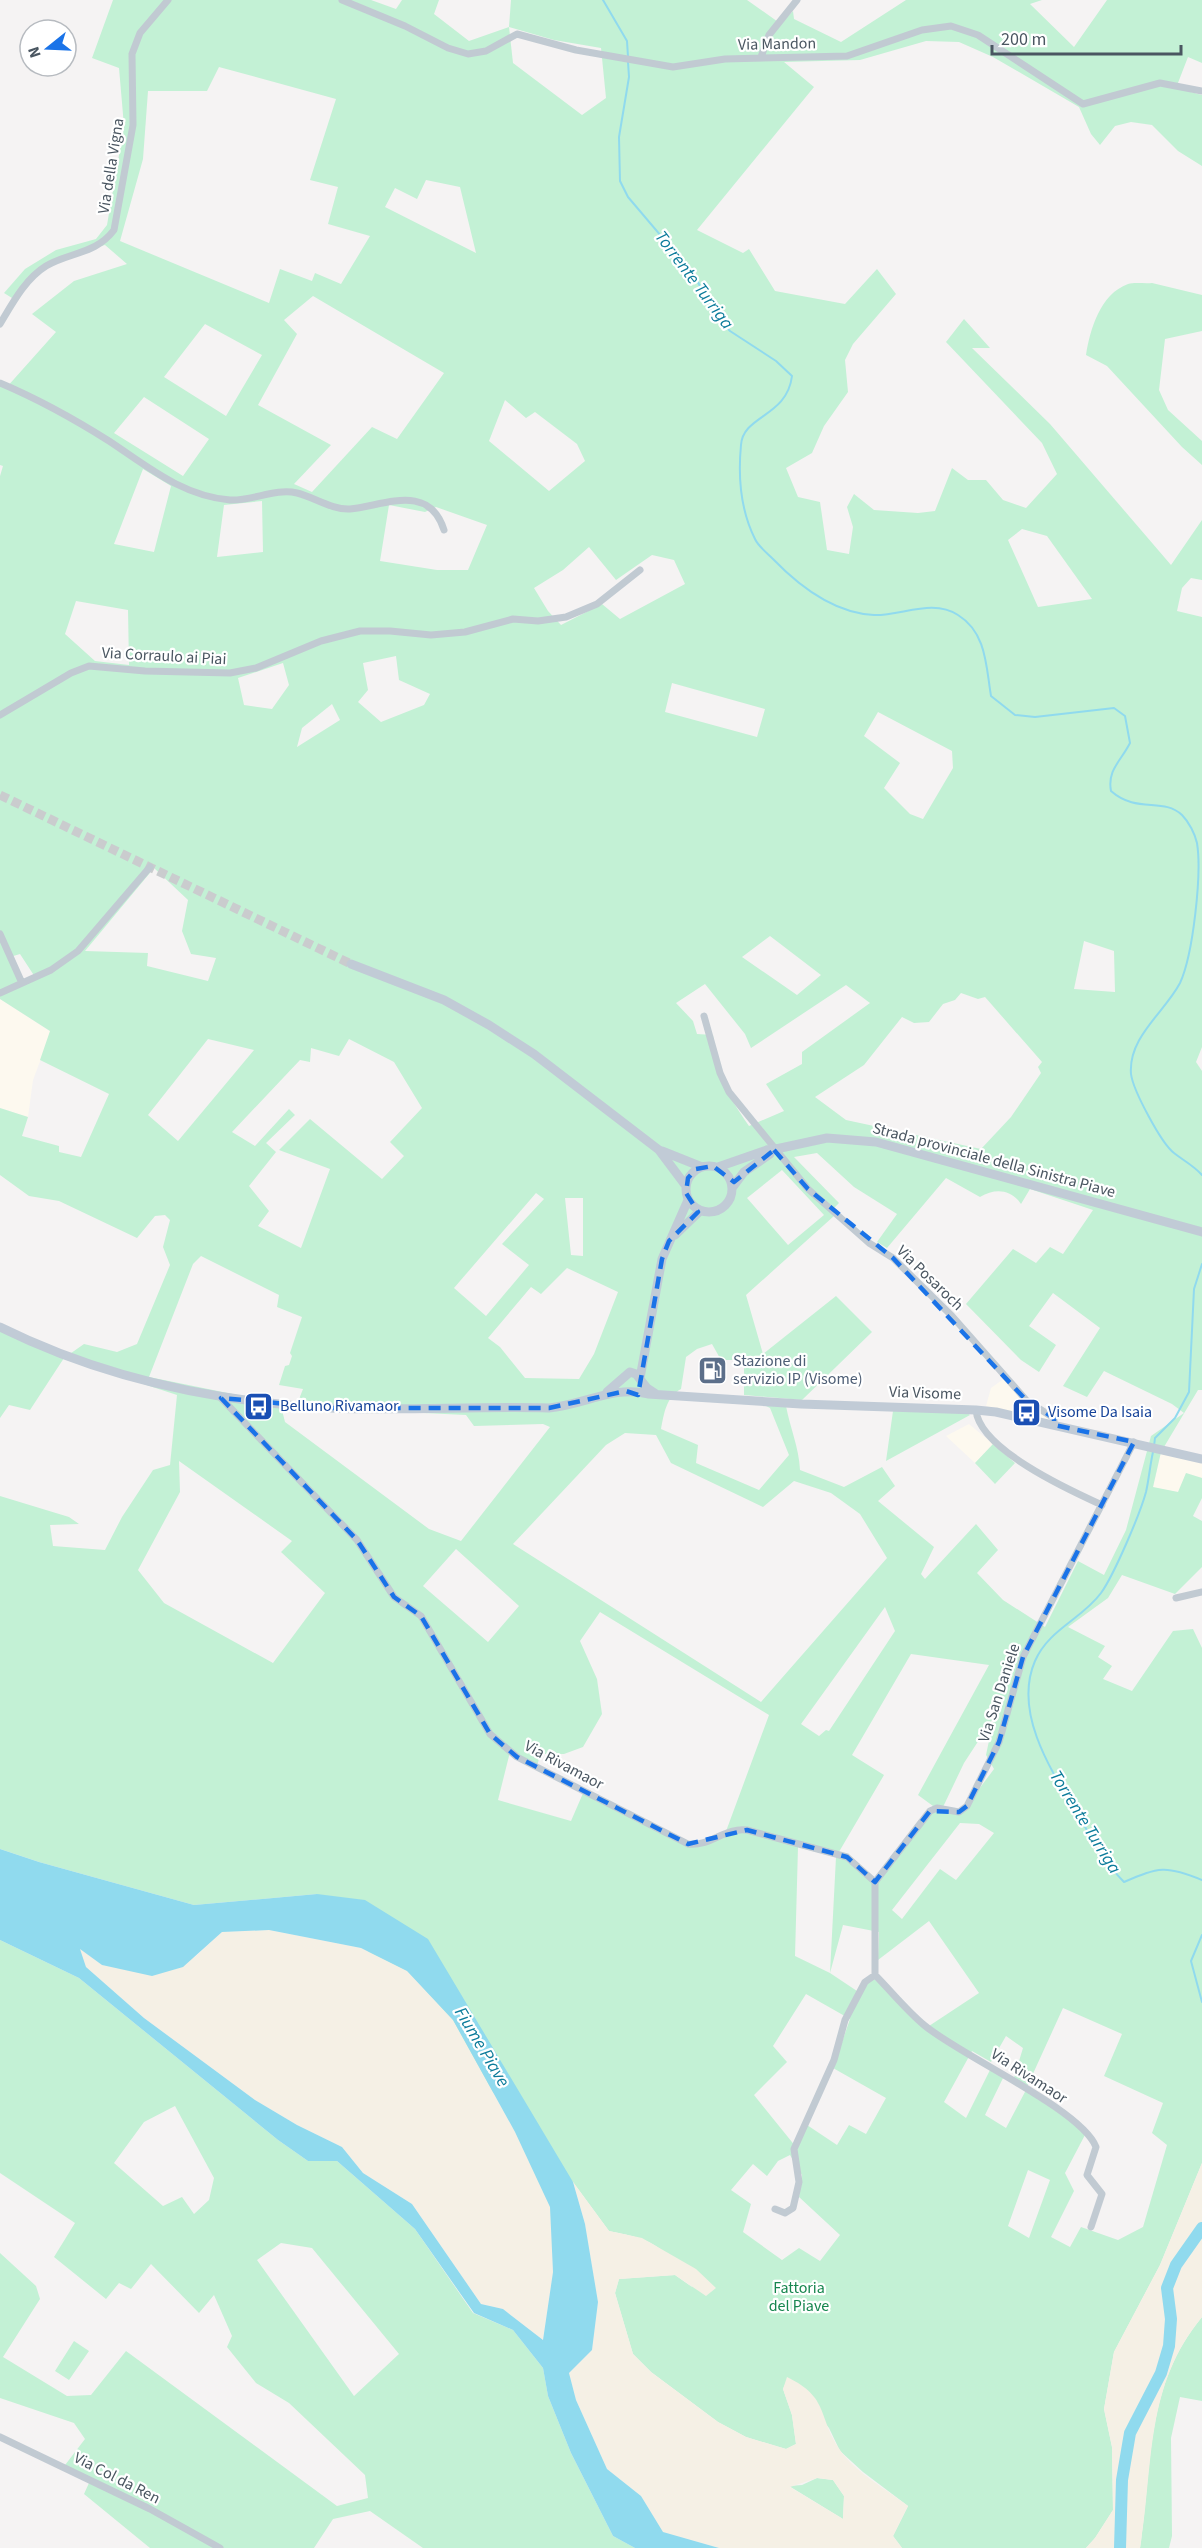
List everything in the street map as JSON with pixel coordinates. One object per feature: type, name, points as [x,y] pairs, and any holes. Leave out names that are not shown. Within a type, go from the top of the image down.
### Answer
[{"type":"street","name":"Via della Vigna","points":[[0,324],[18,296],[45,267],[95,248],[107,240],[114,230],[133,125],[132,54],[140,33],[168,0]]},
{"type":"street","name":"Via Mandon","points":[[342,0],[405,26],[448,48],[468,54],[486,51],[518,34],[576,50],[673,67],[761,57],[846,56],[922,30],[951,26],[978,35],[1071,99],[1083,104],[1160,83],[1202,91]]},
{"type":"street","points":[[761,57],[769,35],[797,0]]},
{"type":"street","points":[[0,383],[36,398],[107,440],[168,481],[205,498],[233,500],[284,491],[350,509],[389,500],[409,499],[430,508],[441,519],[444,530]]},
{"type":"street","name":"Via Corraulo ai Piai","points":[[0,715],[70,674],[89,666],[145,671],[230,673],[255,668],[321,641],[360,632],[390,631],[431,635],[472,630],[513,619],[538,621],[566,617],[597,603],[640,570]]},
{"type":"street","points":[[0,993],[60,964],[86,945],[150,867]]},
{"type":"street","points":[[0,934],[22,982]]},
{"type":"street","points":[[0,1327],[39,1346],[130,1377],[221,1398],[331,1408],[549,1408],[575,1404],[602,1395],[631,1391],[640,1380],[658,1274],[669,1242],[688,1200],[686,1186],[660,1150],[599,1101],[489,1025],[444,1000],[351,964]]},
{"type":"street","points":[[688,1200],[700,1210],[715,1212],[728,1203],[732,1188],[744,1172],[774,1151],[729,1092],[720,1073],[704,1016]]},
{"type":"street","name":"Strada provinciale della Sinistra Piave","points":[[718,1167],[826,1138],[876,1142],[1202,1232]]},
{"type":"street","points":[[660,1150],[702,1167],[718,1167],[728,1175],[732,1188]]},
{"type":"street","name":"Via Posaroch","points":[[774,1151],[808,1189],[869,1243],[892,1258],[952,1316],[1028,1401],[1054,1418],[1054,1425]]},
{"type":"street","points":[[686,1186],[692,1173],[702,1167]]},
{"type":"street","points":[[669,1242],[700,1210]]},
{"type":"street","points":[[602,1395],[621,1382],[624,1375],[630,1372],[644,1352]]},
{"type":"street","points":[[630,1372],[658,1395]]},
{"type":"street","points":[[621,1382],[631,1391]]},
{"type":"street","name":"Via Visome","points":[[631,1391],[658,1395],[801,1404],[996,1412],[1202,1459]]},
{"type":"street","name":"Via Rivamaor","points":[[221,1398],[357,1540],[394,1597],[421,1616],[490,1734],[517,1757],[688,1844],[707,1842],[734,1829],[747,1830],[846,1857],[875,1882]]},
{"type":"street","name":"Via Visome","points":[[976,1410],[976,1418],[981,1426],[1018,1462],[1052,1482],[1102,1505]]},
{"type":"street","name":"Via San Daniele","points":[[875,1882],[930,1811],[940,1808],[959,1812],[966,1806],[999,1742],[1023,1656],[1134,1442]]},
{"type":"street","points":[[1176,1598],[1202,1592]]},
{"type":"street","points":[[775,2210],[786,2213],[793,2208],[799,2182],[794,2149],[834,2060],[846,2020],[865,1982],[875,1975],[875,1882]]},
{"type":"street","name":"Via Rivamaor","points":[[875,1975],[924,2025],[1054,2107],[1093,2139],[1096,2147],[1087,2175],[1102,2194],[1091,2227]]},
{"type":"street","name":"Via Col da Ren","points":[[0,2437],[150,2509],[220,2548]]},
{"type":"highlighted area","points":[[774,1150],[808,1189],[893,1258],[1027,1401],[1054,1418],[1054,1425],[1134,1442],[1023,1657],[999,1742],[967,1806],[959,1812],[930,1811],[875,1882],[847,1857],[747,1830],[688,1844],[517,1757],[490,1734],[421,1616],[394,1597],[357,1540],[221,1398],[331,1408],[549,1408],[626,1391],[638,1395],[662,1259],[669,1241],[698,1212],[686,1193],[688,1178],[696,1169],[713,1166],[734,1182]]},
{"type":"shaded area","points":[[0,999],[51,1032],[33,1080],[28,1117],[0,1108]]},
{"type":"shaded area","points":[[1005,1378],[1052,1418],[1051,1421],[986,1406],[991,1388]]},
{"type":"shaded area","points":[[969,1424],[993,1444],[975,1463],[946,1436]]},
{"type":"shaded area","points":[[1161,1452],[1202,1461],[1202,1478],[1186,1473],[1179,1492],[1153,1488]]},
{"type":"green space","name":"Fattoria del Piave","points":[[113,0],[371,0],[396,9],[402,0],[439,0],[434,14],[469,41],[509,27],[511,0],[747,0],[781,24],[793,11],[794,19],[841,42],[906,0],[1042,0],[1030,4],[1074,47],[1107,0],[1202,0],[1202,63],[1188,57],[1176,88],[1202,95],[1202,166],[1178,151],[1152,125],[1131,122],[1115,126],[1100,145],[1091,134],[1079,107],[993,57],[959,42],[926,41],[860,60],[784,62],[814,87],[697,230],[743,253],[749,249],[775,291],[845,304],[877,269],[896,294],[853,344],[845,360],[848,392],[824,426],[812,453],[786,468],[798,497],[820,502],[827,550],[849,554],[853,527],[847,507],[854,494],[874,510],[918,513],[935,511],[952,468],[968,480],[986,480],[1003,500],[1026,508],[1057,474],[1042,443],[946,342],[964,319],[990,348],[972,348],[1050,424],[1171,565],[1202,520],[1202,580],[1191,578],[1182,588],[1177,611],[1202,617],[1202,1047],[1196,1062],[1202,1071],[1202,1390],[1198,1390],[1161,1452],[1153,1487],[1178,1492],[1186,1473],[1202,1478],[1202,1498],[1193,1516],[1202,1521],[1202,1567],[1175,1594],[1122,1575],[1108,1598],[1068,1627],[1105,1646],[1098,1657],[1112,1666],[1103,1679],[1132,1691],[1173,1631],[1193,1629],[1202,1648],[1202,2163],[1160,2265],[1114,2352],[1104,2409],[1112,2447],[1113,2510],[1086,2548],[902,2548],[893,2536],[908,2506],[863,2472],[840,2451],[829,2428],[788,2378],[783,2389],[792,2415],[796,2444],[786,2449],[746,2437],[718,2422],[651,2372],[633,2354],[615,2293],[619,2279],[675,2275],[692,2287],[658,2247],[639,2238],[609,2231],[573,2182],[317,1894],[194,1905],[0,1849],[0,1496],[69,1517],[79,1524],[50,1525],[53,1546],[105,1550],[122,1517],[153,1470],[170,1465],[177,1395],[64,1358],[84,1344],[117,1352],[137,1344],[170,1265],[163,1247],[170,1220],[165,1215],[155,1216],[137,1238],[59,1201],[29,1196],[0,1175],[0,1108],[28,1117],[22,1136],[59,1146],[59,1152],[81,1157],[109,1094],[40,1060],[50,1031],[0,999],[0,476],[3,466],[0,465],[0,384],[6,388],[56,332],[32,314],[74,281],[127,264],[105,245],[58,258],[12,298],[4,293],[25,269],[56,250],[96,239],[107,225],[124,126],[119,68],[92,58]],"holes":[[[509,27],[554,40],[601,48],[606,98],[582,115],[513,63]],[[219,67],[336,99],[310,180],[338,187],[328,224],[370,236],[341,284],[315,273],[312,281],[280,269],[269,303],[120,241],[143,159],[148,91],[207,91]],[[426,180],[460,187],[476,253],[385,207],[395,188],[417,199]],[[313,296],[444,373],[397,439],[372,427],[312,492],[294,484],[331,445],[258,405],[297,334],[284,320]],[[205,324],[262,355],[226,416],[164,377]],[[144,397],[209,439],[183,476],[114,433]],[[505,400],[526,418],[535,412],[577,444],[585,461],[549,491],[489,441]],[[143,469],[171,486],[154,552],[114,544]],[[262,501],[263,552],[217,557],[224,505]],[[389,505],[425,512],[436,507],[487,525],[468,570],[437,570],[380,561]],[[1022,529],[1047,536],[1092,599],[1038,607],[1008,540]],[[589,547],[616,580],[652,555],[674,560],[685,584],[620,619],[602,604],[561,625],[548,611],[534,588],[563,570]],[[76,601],[128,610],[129,665],[95,661],[65,634]],[[396,656],[399,680],[430,694],[424,705],[381,722],[358,702],[368,690],[363,663]],[[283,663],[289,685],[272,709],[244,705],[238,678]],[[672,683],[765,709],[757,737],[665,712]],[[332,704],[340,720],[297,747],[302,728]],[[878,712],[952,751],[953,768],[923,819],[910,814],[884,788],[900,763],[864,736]],[[154,868],[188,900],[182,931],[191,954],[216,958],[208,981],[147,966],[148,953],[85,951]],[[770,936],[821,975],[797,995],[742,957]],[[1084,941],[1114,951],[1115,992],[1074,989]],[[20,954],[35,977],[21,983],[10,957]],[[705,984],[745,1034],[751,1048],[846,985],[870,1003],[802,1052],[802,1064],[766,1084],[784,1111],[749,1126],[724,1084],[713,1035],[697,1034],[693,1021],[676,1003]],[[961,993],[978,999],[985,997],[1042,1062],[1038,1067],[1041,1073],[1011,1117],[981,1149],[846,1120],[815,1097],[864,1065],[902,1017],[914,1023],[929,1022],[943,1004],[955,1000]],[[208,1039],[254,1050],[178,1141],[148,1115]],[[349,1039],[394,1062],[422,1108],[390,1142],[404,1156],[382,1179],[310,1119],[279,1150],[330,1169],[301,1248],[258,1226],[269,1211],[249,1186],[276,1152],[266,1143],[295,1115],[289,1109],[255,1146],[232,1132],[300,1060],[310,1062],[311,1048],[339,1056]],[[817,1153],[854,1187],[897,1214],[877,1242],[887,1248],[946,1178],[980,1197],[997,1191],[1012,1195],[1021,1204],[1030,1189],[1093,1210],[1063,1254],[1050,1247],[1036,1263],[1013,1249],[966,1304],[1021,1360],[1039,1372],[1056,1345],[1029,1326],[1053,1293],[1100,1328],[1063,1386],[1087,1397],[1104,1371],[1172,1404],[1184,1413],[1151,1436],[1126,1530],[1104,1575],[1078,1561],[1045,1627],[1003,1600],[977,1573],[998,1550],[976,1524],[925,1579],[921,1574],[934,1547],[878,1501],[895,1486],[882,1467],[844,1487],[800,1470],[786,1406],[762,1404],[770,1408],[789,1455],[759,1490],[696,1463],[698,1445],[661,1429],[669,1401],[681,1389],[686,1357],[697,1349],[712,1344],[721,1360],[744,1360],[744,1395],[802,1400],[872,1332],[836,1296],[763,1354],[746,1295],[834,1216],[830,1212],[839,1203],[794,1157]],[[782,1170],[824,1215],[788,1245],[747,1198]],[[536,1193],[544,1199],[502,1244],[529,1265],[486,1316],[454,1288]],[[565,1198],[583,1198],[583,1256],[571,1255]],[[201,1256],[279,1295],[277,1307],[302,1317],[290,1353],[292,1356],[289,1365],[285,1366],[279,1385],[303,1389],[296,1407],[149,1377],[193,1264]],[[567,1268],[618,1292],[594,1354],[579,1379],[525,1378],[500,1347],[488,1338],[531,1287],[541,1294]],[[296,1407],[466,1415],[474,1426],[543,1424],[550,1427],[461,1541],[429,1529],[285,1422],[282,1410]],[[625,1433],[656,1435],[671,1463],[763,1507],[794,1481],[831,1493],[860,1514],[887,1558],[761,1702],[513,1544],[606,1445]],[[179,1461],[292,1541],[281,1552],[325,1593],[273,1663],[164,1603],[138,1570],[180,1492]],[[456,1549],[519,1606],[488,1642],[423,1586]],[[885,1607],[895,1631],[829,1731],[826,1730],[819,1736],[801,1724]],[[600,1612],[769,1715],[725,1834],[688,1844],[584,1791],[571,1821],[498,1800],[510,1752],[537,1767],[540,1754],[564,1754],[583,1747],[602,1714],[597,1679],[580,1641]],[[911,1654],[989,1665],[918,1795],[933,1806],[877,1881],[851,1859],[836,1857],[884,1775],[852,1755]],[[994,1717],[986,1755],[994,1769],[961,1813],[943,1807],[964,1763]],[[960,1823],[979,1824],[994,1833],[956,1880],[940,1869],[902,1919],[892,1910]],[[798,1847],[836,1857],[830,1973],[795,1956]],[[929,1921],[979,1993],[929,2026],[874,1979],[857,1991],[830,1973],[843,1925],[879,1932],[878,1960]],[[806,1994],[850,2019],[833,2068],[886,2098],[866,2134],[849,2125],[837,2145],[807,2125],[796,2147],[754,2095],[787,2062],[773,2046]],[[1063,2008],[1122,2034],[1104,2076],[1163,2103],[1152,2133],[1167,2145],[1143,2227],[1118,2240],[1081,2227],[1070,2247],[1051,2237],[1074,2191],[1065,2173],[1086,2133],[1026,2089]],[[1006,2036],[1023,2048],[1013,2081],[1026,2090],[1006,2128],[985,2115],[1004,2076],[991,2068],[966,2118],[944,2102],[972,2051],[991,2062]],[[790,2155],[802,2175],[799,2197],[840,2235],[820,2261],[799,2248],[782,2260],[743,2232],[751,2204],[731,2190],[753,2164],[767,2176],[778,2161]],[[1028,2170],[1050,2180],[1029,2238],[1008,2226]]]},
{"type":"green space","points":[[1152,283],[1202,295],[1202,331],[1165,339],[1159,390],[1168,410],[1202,441],[1202,465],[1182,447],[1107,366],[1086,355],[1098,314],[1110,296],[1128,284]]},
{"type":"green space","points":[[0,1328],[64,1358],[30,1410],[9,1405],[0,1418]]},
{"type":"green space","points":[[893,1411],[967,1413],[970,1415],[886,1461]]},
{"type":"green space","points":[[993,1444],[1015,1463],[995,1484],[975,1463]]},
{"type":"green space","points":[[0,1940],[79,1978],[278,2140],[308,2161],[337,2161],[415,2229],[473,2313],[513,2330],[543,2368],[548,2396],[571,2453],[613,2536],[635,2548],[423,2548],[370,2511],[333,2519],[314,2548],[150,2548],[84,2494],[89,2483],[62,2469],[85,2439],[74,2423],[0,2398],[0,2253],[36,2286],[40,2299],[3,2357],[67,2396],[91,2395],[126,2351],[337,2506],[368,2498],[365,2475],[289,2403],[256,2383],[227,2347],[232,2336],[214,2295],[199,2313],[151,2264],[131,2289],[119,2283],[106,2299],[54,2257],[75,2223],[0,2173]],"holes":[[[175,2106],[214,2178],[209,2200],[194,2214],[182,2197],[163,2206],[114,2163],[144,2122]],[[281,2243],[312,2248],[399,2354],[354,2396],[257,2260]]]},
{"type":"green space","points":[[1202,2317],[1202,2401],[1180,2397],[1171,2438],[1172,2536],[1169,2548],[1140,2548],[1150,2457],[1160,2399],[1183,2344]]},
{"type":"green space","points":[[74,2341],[89,2351],[69,2380],[55,2371]]},
{"type":"green space","points":[[817,2478],[833,2480],[844,2496],[843,2519],[789,2486],[802,2485]]},
{"type":"sand","points":[[269,1930],[361,1948],[408,1971],[453,2020],[515,2132],[551,2207],[553,2272],[543,2340],[503,2309],[481,2304],[412,2204],[363,2173],[342,2147],[297,2125],[255,2100],[144,2018],[86,1967],[79,1948],[102,1965],[127,1969],[195,1957],[222,1932]]},
{"type":"sand","points":[[1202,2163],[1202,2317],[1183,2344],[1170,2371],[1161,2399],[1154,2428],[1140,2548],[1086,2548],[1113,2510],[1112,2447],[1104,2409],[1114,2352],[1160,2265]]},
{"type":"sand","points":[[573,2182],[609,2231],[642,2238],[696,2269],[716,2288],[706,2296],[675,2275],[619,2279],[615,2293],[633,2354],[651,2372],[718,2422],[746,2437],[786,2449],[796,2444],[792,2415],[783,2389],[787,2377],[801,2385],[817,2400],[833,2438],[847,2458],[863,2473],[908,2506],[893,2536],[902,2548],[719,2548],[662,2532],[641,2496],[607,2469],[576,2400],[569,2373],[592,2350],[598,2302],[585,2224]],"holes":[[[817,2478],[833,2480],[844,2496],[843,2519],[790,2487]]]},
{"type":"water","name":"Fiume Piave","points":[[0,1849],[194,1905],[317,1894],[365,1900],[428,1939],[573,2182],[585,2224],[598,2302],[592,2350],[569,2373],[576,2400],[607,2469],[641,2496],[663,2532],[719,2548],[635,2548],[613,2536],[571,2453],[548,2396],[543,2368],[513,2330],[474,2313],[415,2229],[337,2161],[308,2161],[278,2140],[79,1978],[0,1940]],"holes":[[[269,1930],[361,1948],[407,1971],[453,2020],[515,2132],[550,2207],[553,2272],[543,2340],[503,2309],[481,2304],[412,2204],[363,2173],[342,2147],[297,2125],[255,2100],[144,2018],[86,1967],[80,1949],[102,1965],[152,1976],[183,1967],[222,1932]]]},
{"type":"waterway","name":"Torrente Turriga","points":[[603,0],[627,41],[628,57]]},
{"type":"waterway","name":"Torrente Turriga","points":[[628,62],[629,77],[619,137],[620,181],[628,197],[695,276],[711,309],[730,331],[776,361],[792,376],[782,400],[749,427],[741,445],[740,481],[746,517],[758,544],[806,588],[831,604],[845,609],[859,613],[884,615],[938,608],[958,615],[968,622],[980,641],[984,651],[991,696],[1015,715],[1035,717],[1114,708],[1125,716],[1130,743],[1113,771],[1111,791],[1130,802],[1175,810],[1182,815],[1191,828],[1197,843],[1198,874],[1189,954],[1180,983],[1135,1048],[1131,1074],[1142,1103],[1162,1139],[1174,1153],[1202,1175]]},
{"type":"waterway","name":"Torrente Turriga","points":[[1154,1446],[1155,1438],[1175,1418],[1189,1392],[1194,1289],[1202,1264]]},
{"type":"waterway","name":"Torrente Turriga","points":[[1153,1452],[1143,1502],[1113,1573],[1093,1602],[1057,1632],[1041,1650],[1029,1681],[1029,1702],[1032,1723],[1048,1763],[1100,1852],[1124,1882],[1146,1873],[1163,1870],[1180,1872],[1202,1880]]},
{"type":"waterway","name":"Torrente Turriga","points":[[1202,1935],[1191,1961],[1202,2002]]},
{"type":"waterway","points":[[1120,2548],[1122,2480],[1130,2433],[1161,2373],[1169,2346],[1171,2319],[1167,2288],[1176,2265],[1202,2228]]},
{"type":"tunnel","points":[[0,795],[351,964]]},
{"type":"place","name":"Stazione di servizio IP (Visome)","points":[[712,1370]]},
{"type":"place","name":"Belluno Rivamaor","points":[[259,1406]]},
{"type":"place","name":"Visome Da Isaia","points":[[1027,1412]]}]
